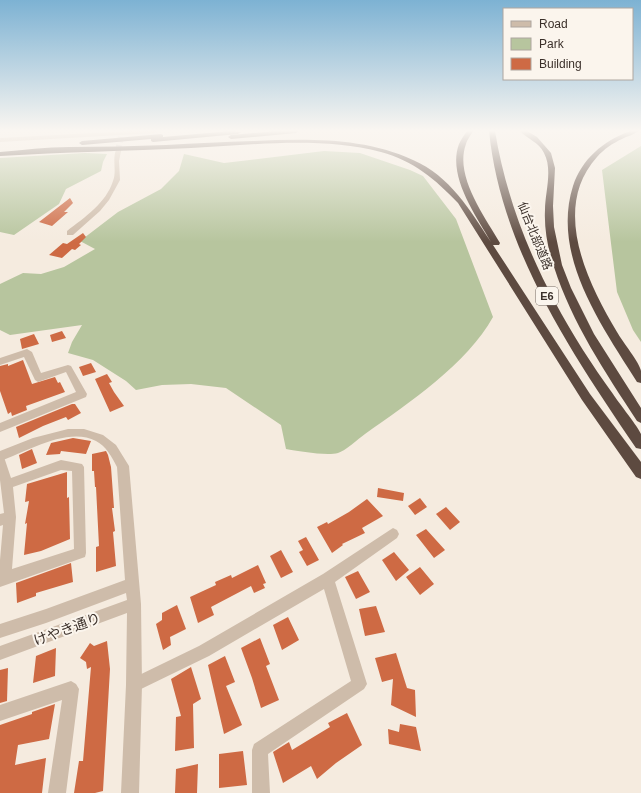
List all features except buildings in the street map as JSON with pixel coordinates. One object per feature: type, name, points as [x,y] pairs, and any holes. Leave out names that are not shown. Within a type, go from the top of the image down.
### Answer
[{"type":"highway","points":[[423,168],[432,173],[452,190],[530,308],[586,397],[641,473]]},
{"type":"highway","points":[[460,168],[466,188],[530,308]]},
{"type":"highway","name":"仙台北部道路","points":[[498,168],[510,212],[540,282],[560,321],[592,372],[641,444]]},
{"type":"highway","points":[[553,168],[553,175],[549,199],[549,227],[552,245],[564,280],[576,308],[597,348],[641,418]]},
{"type":"highway","points":[[585,168],[577,183],[571,216],[573,237],[579,263],[590,293],[613,335],[641,379]]},
{"type":"street","points":[[70,233],[98,210],[106,200],[116,180],[116,168]]},
{"type":"street","points":[[0,362],[27,352],[38,378],[68,368],[82,394],[0,428]]},
{"type":"street","points":[[0,456],[46,437],[66,433],[85,432],[103,439],[108,443],[119,456],[123,466],[134,604],[134,685],[130,793]]},
{"type":"street","points":[[0,460],[8,484],[3,579],[80,553],[78,467],[61,465],[8,484]]},
{"type":"street","points":[[134,685],[204,652],[328,579],[393,534]]},
{"type":"street","points":[[261,793],[260,750],[359,684],[328,579]]},
{"type":"street","points":[[0,631],[46,616],[132,584]]},
{"type":"street","name":"けやき通り","points":[[0,653],[134,604]]},
{"type":"street","points":[[0,713],[71,690],[57,793]]},
{"type":"green space","points":[[0,168],[102,168],[101,171],[66,189],[59,204],[14,235],[0,232]]},
{"type":"green space","points":[[180,168],[404,168],[423,176],[456,219],[493,317],[482,334],[468,351],[436,382],[341,452],[333,454],[319,454],[286,449],[281,425],[226,388],[191,384],[162,385],[136,390],[126,381],[93,360],[68,353],[72,342],[82,325],[10,335],[0,330],[0,284],[23,273],[41,274],[64,267],[95,249],[80,241],[118,212],[161,189],[179,171]]},
{"type":"green space","points":[[605,168],[641,168],[641,342],[633,330],[617,292],[602,170]]}]
